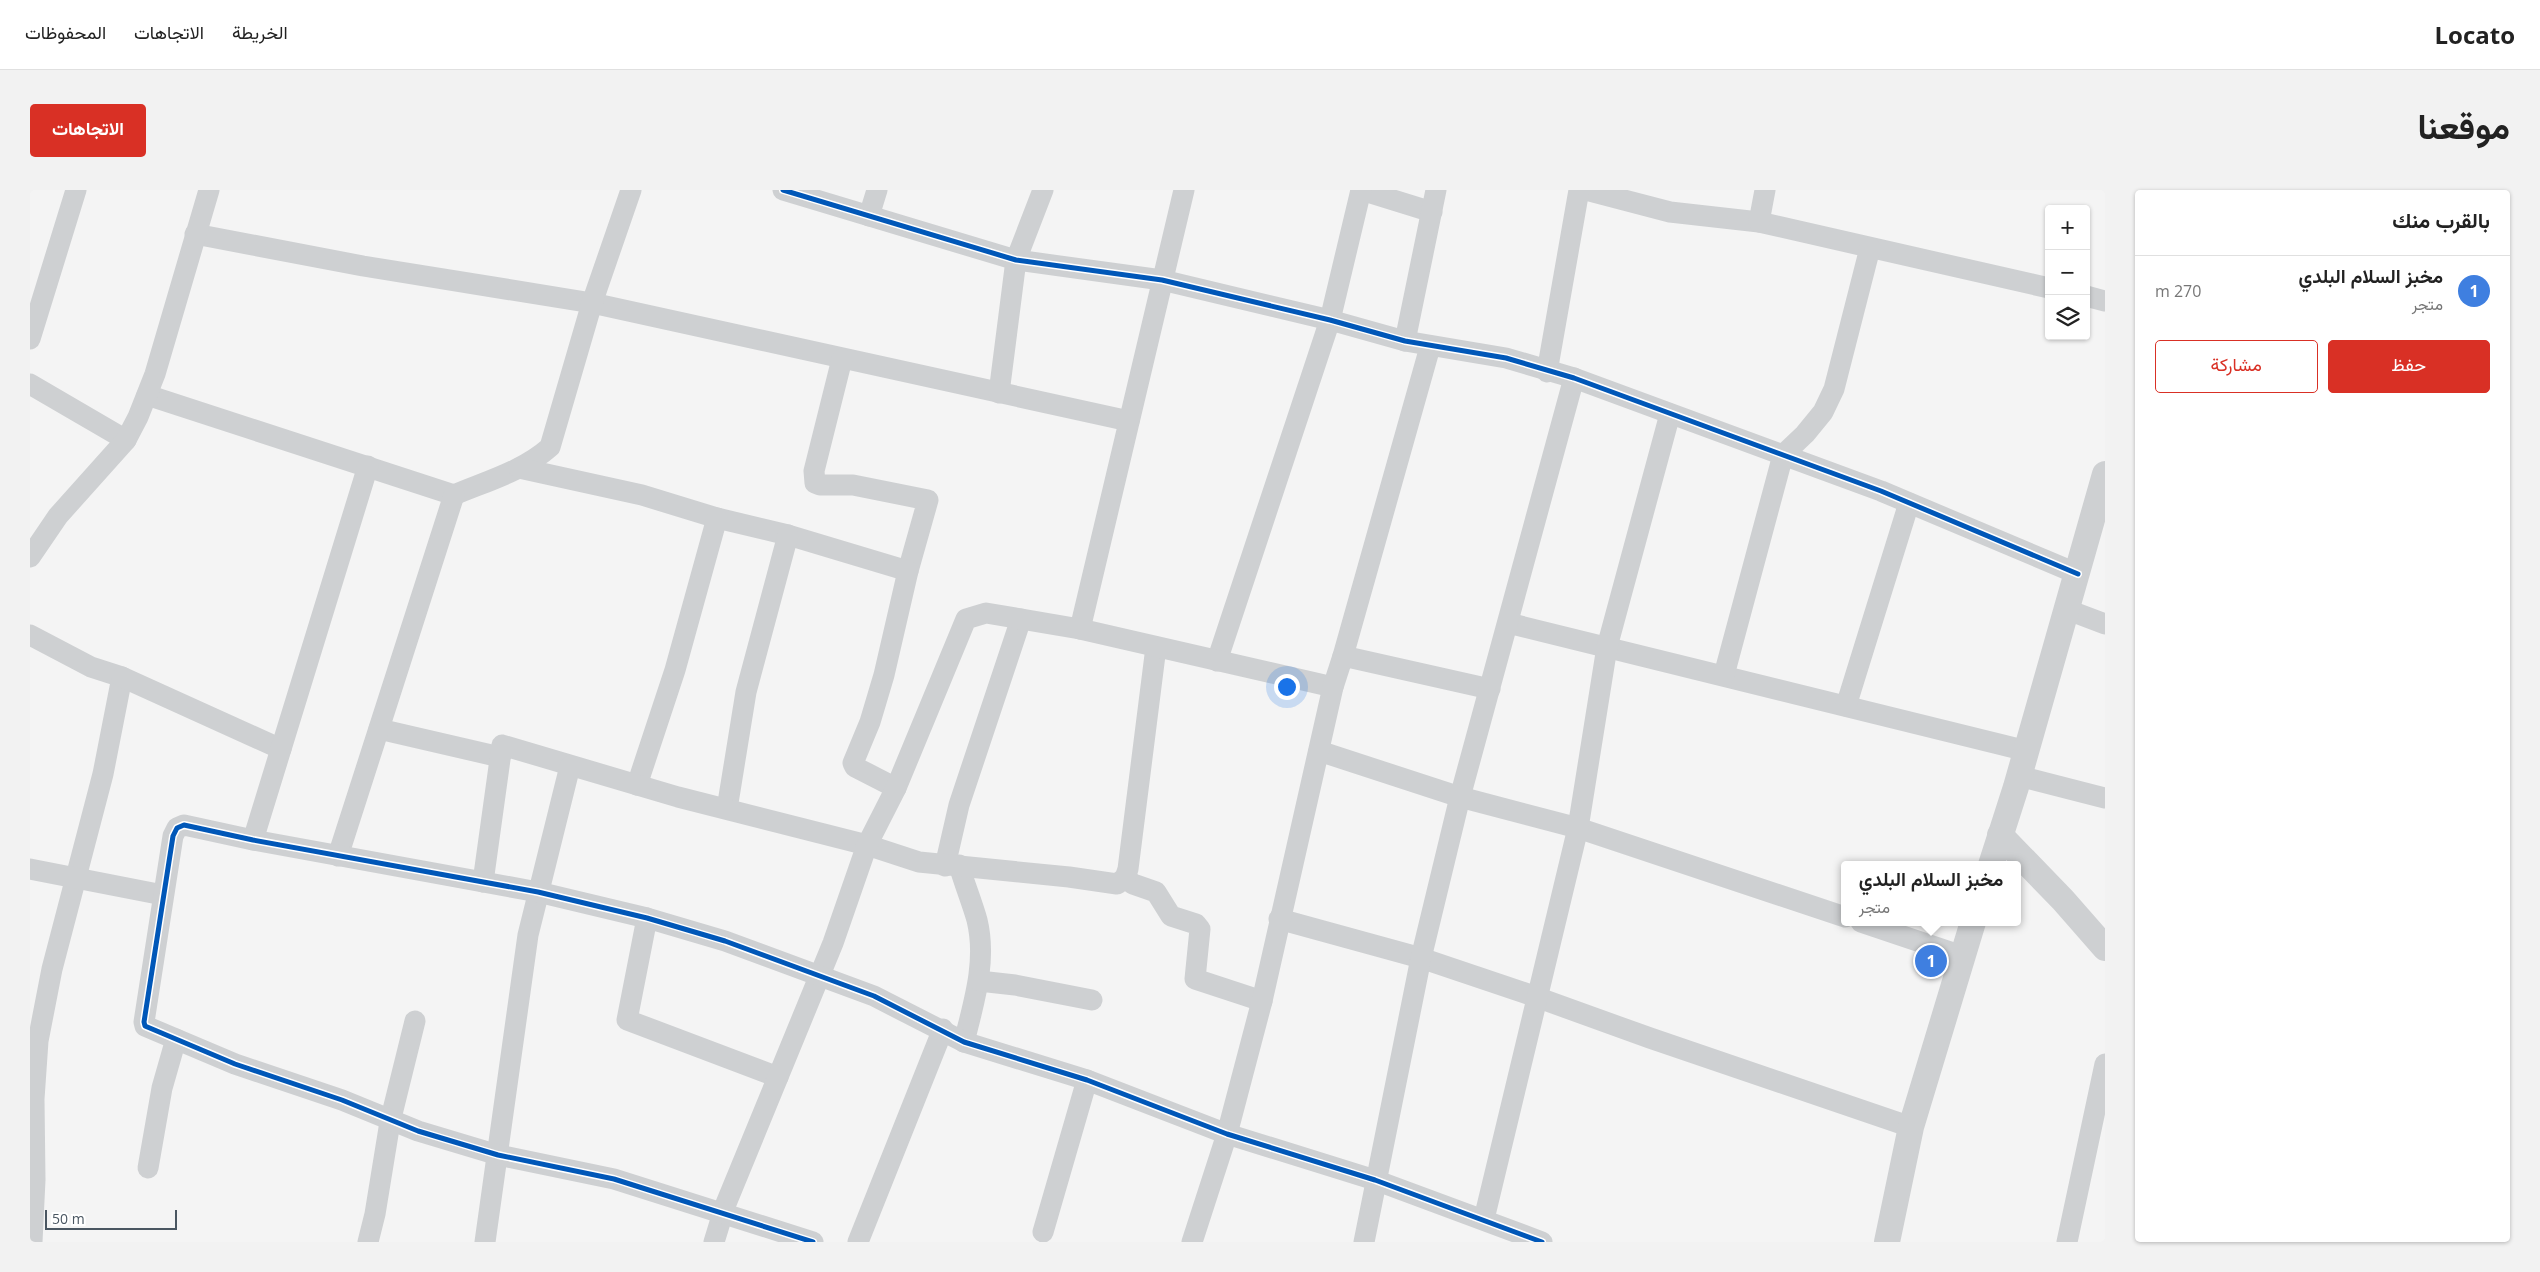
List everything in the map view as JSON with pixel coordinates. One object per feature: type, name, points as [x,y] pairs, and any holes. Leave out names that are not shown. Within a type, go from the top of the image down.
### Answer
[{"type":"street","points":[[30,339],[76,190]]},
{"type":"street","points":[[30,557],[58,516],[126,440],[155,374],[209,190]]},
{"type":"street","points":[[147,395],[454,495],[519,468],[534,461],[550,447],[592,302],[631,190]]},
{"type":"street","points":[[783,190],[1016,260],[1162,280],[1330,320],[1430,347],[1506,358],[1548,372],[1574,378],[1909,503],[2078,574]]},
{"type":"street","points":[[869,216],[878,190]]},
{"type":"street","points":[[999,393],[1016,260],[1043,190]]},
{"type":"street","points":[[1080,629],[1184,190]]},
{"type":"street","points":[[1217,661],[1330,320],[1361,190],[1432,212]]},
{"type":"street","points":[[1405,341],[1436,190]]},
{"type":"street","points":[[1548,372],[1579,190]]},
{"type":"street","points":[[1586,190],[1670,212],[1759,222],[2045,287]]},
{"type":"street","points":[[1759,222],[1765,190]]},
{"type":"street","points":[[195,234],[363,266],[592,302],[842,359],[1129,421]]},
{"type":"street","points":[[1724,675],[1783,455],[1805,434],[1823,412],[1834,388],[1870,248]]},
{"type":"street","points":[[2090,297],[2105,301]]},
{"type":"street","points":[[1192,1242],[1226,1134],[1262,1001],[1279,919],[1333,687],[1430,347]]},
{"type":"street","points":[[842,359],[814,471],[815,483],[820,485],[854,484],[928,500],[908,571],[884,675],[870,722],[853,763],[855,767],[896,788]]},
{"type":"street","points":[[1364,1242],[1421,958],[1460,797],[1574,378]]},
{"type":"street","points":[[30,384],[126,440]]},
{"type":"street","points":[[1484,1219],[1578,828],[1607,647],[1670,414]]},
{"type":"street","points":[[253,840],[368,466]]},
{"type":"street","points":[[519,468],[642,495],[717,518],[788,534],[908,571]]},
{"type":"street","points":[[1992,861],[2068,610],[2105,474]]},
{"type":"street","points":[[338,856],[454,495]]},
{"type":"street","points":[[1846,706],[1909,503]]},
{"type":"street","points":[[637,786],[675,670],[717,518]]},
{"type":"street","points":[[726,809],[746,692],[788,534]]},
{"type":"street","points":[[2068,610],[2105,624]]},
{"type":"street","points":[[714,1242],[723,1214],[833,943],[868,845],[896,788],[966,619],[986,613],[1080,629],[1333,687]]},
{"type":"street","points":[[964,1042],[979,982],[980,950],[977,920],[952,866],[959,805],[1021,619]]},
{"type":"street","points":[[1508,623],[2026,751]]},
{"type":"street","points":[[30,635],[91,667],[122,677],[281,749]]},
{"type":"street","points":[[483,882],[502,745],[637,786],[868,845],[919,862],[1117,884],[1125,878],[1156,647]]},
{"type":"street","points":[[1343,656],[1490,689]]},
{"type":"street","points":[[32,1242],[35,1180],[34,1099],[38,1041],[52,969],[103,774],[122,677]]},
{"type":"street","points":[[379,729],[500,756]]},
{"type":"street","points":[[1318,751],[1460,797],[1578,828],[1841,916]]},
{"type":"street","points":[[485,1242],[528,935],[570,766]]},
{"type":"street","points":[[2019,776],[2105,798]]},
{"type":"street","points":[[813,1242],[614,1179],[498,1155],[390,1122],[342,1100],[234,1064],[145,1026],[144,1022],[163,895],[173,836],[177,828],[184,825],[253,840],[538,892],[647,918],[725,941],[874,996],[964,1042],[1087,1080],[1226,1134],[1375,1180],[1542,1242]]},
{"type":"street","points":[[2000,835],[2063,900],[2105,948]]},
{"type":"street","points":[[30,869],[163,895]]},
{"type":"street","points":[[1125,878],[1133,884],[1156,892],[1171,916],[1196,924],[1200,930],[1195,979],[1262,1001]]},
{"type":"street","points":[[647,918],[628,1020],[778,1077]]},
{"type":"street","points":[[1279,919],[1421,958],[1911,1127]]},
{"type":"street","points":[[1873,926],[1962,956]]},
{"type":"street","points":[[1887,1242],[1911,1127],[1972,926]]},
{"type":"street","points":[[979,982],[1015,985],[1092,1000]]},
{"type":"street","points":[[368,1242],[375,1214],[390,1122],[415,1021]]},
{"type":"street","points":[[858,1242],[943,1030]]},
{"type":"street","points":[[148,1168],[153,1128],[176,1039]]},
{"type":"street","points":[[2067,1242],[2105,1064]]},
{"type":"street","points":[[1043,1232],[1087,1080]]},
{"type":"cycle path","points":[[783,190],[1016,260],[1162,280],[1330,320],[1405,341],[1506,358],[1574,378],[1881,491],[2078,574]]},
{"type":"cycle path","points":[[813,1242],[614,1179],[498,1155],[418,1131],[342,1100],[235,1064],[145,1026],[144,1022],[173,836],[177,828],[184,825],[253,840],[538,892],[647,918],[725,941],[874,996],[964,1042],[1087,1080],[1227,1134],[1375,1180],[1542,1242]]},
{"type":"place","name":"مخبز السلام البلدي","points":[[1931,961]]}]
